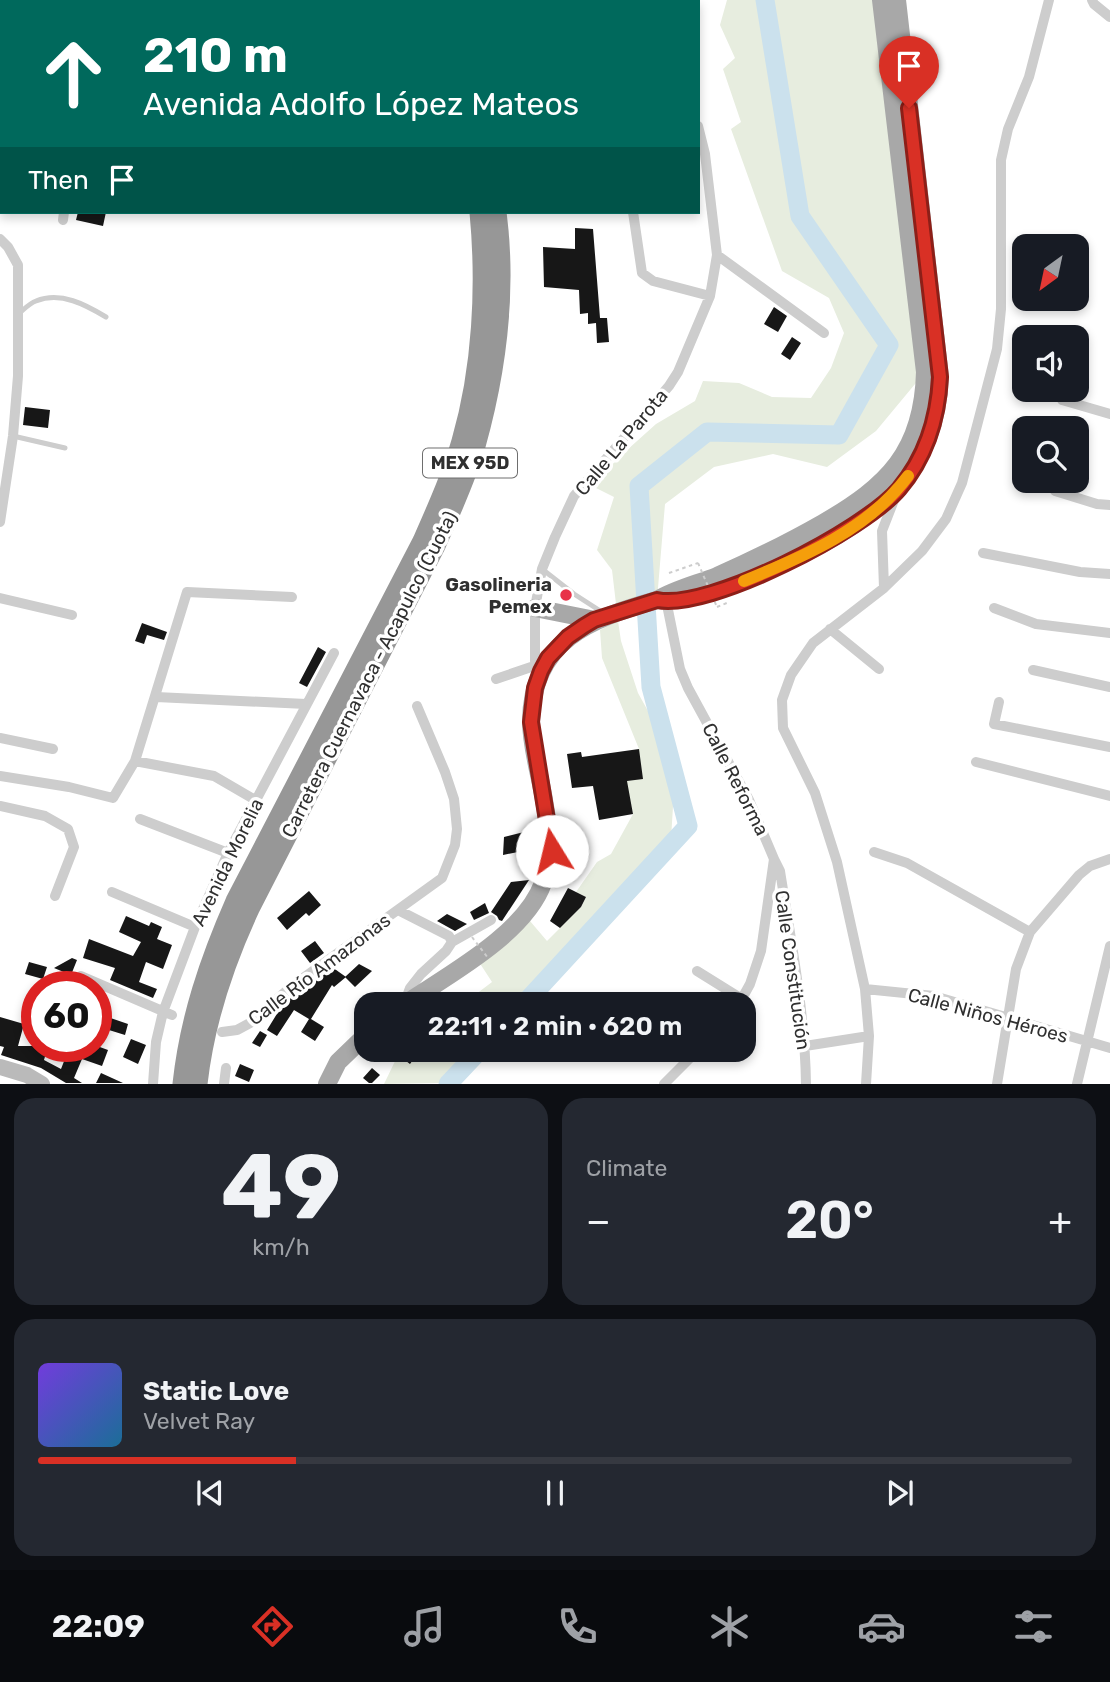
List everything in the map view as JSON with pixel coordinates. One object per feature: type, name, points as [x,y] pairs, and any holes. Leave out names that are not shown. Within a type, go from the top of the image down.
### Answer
[{"type":"highway","name":"Carretera Cuernavaca - Acapulco (Cuota)","points":[[182,1083],[190,1032],[202,985],[225,923],[422,541],[461,442],[470,402],[482,281],[479,214]]},
{"type":"highway","name":"Carretera Cuernavaca - Acapulco (Cuota)","points":[[198,1083],[207,1025],[230,952],[436,546],[476,447],[494,357],[498,320],[501,282],[497,214]]},
{"type":"main road","points":[[660,600],[765,554],[863,499],[896,466],[916,428],[923,400],[925,372],[881,0]]},
{"type":"main road","points":[[422,992],[505,935],[529,910],[543,885],[552,851],[531,722],[539,668],[548,658],[568,637],[606,616],[660,600],[719,590],[824,544],[860,522],[898,489],[916,465],[929,438],[937,407],[940,377],[897,0]]},
{"type":"main road","points":[[535,608],[606,616]]},
{"type":"main road","points":[[327,1083],[338,1062],[354,1047]]},
{"type":"street","points":[[866,1083],[869,1036],[865,989],[838,862],[815,793],[783,728],[782,700],[791,675],[813,643],[884,587],[930,540],[946,519],[962,483],[998,349],[1001,309],[1001,160],[1008,129],[1029,77],[1049,0]]},
{"type":"street","points":[[1092,0],[1094,5],[1110,16]]},
{"type":"street","name":"Calle La Parota","points":[[539,668],[534,661],[535,608],[542,569],[574,496],[678,372],[710,296],[717,255],[705,153],[700,134]]},
{"type":"street","points":[[633,214],[642,273],[653,281],[710,296]]},
{"type":"street","points":[[0,239],[19,265],[18,376],[13,436],[0,522]]},
{"type":"street","points":[[717,255],[824,333]]},
{"type":"street","points":[[1069,402],[1110,414]]},
{"type":"street","points":[[884,587],[882,531],[898,489]]},
{"type":"street","points":[[1061,493],[1097,504],[1110,505]]},
{"type":"street","points":[[983,553],[1080,572],[1110,574]]},
{"type":"street","points":[[0,776],[69,787],[113,799],[135,761],[187,592],[292,597]]},
{"type":"street","points":[[0,598],[72,615]]},
{"type":"street","name":"Calle Reforma","points":[[660,600],[688,688],[750,800],[774,859],[761,951],[745,992]]},
{"type":"street","points":[[994,608],[1036,624],[1110,633]]},
{"type":"street","points":[[830,629],[879,669]]},
{"type":"street","name":"Avenida Morelia","points":[[153,1083],[156,1042],[168,1014],[195,927],[228,853],[334,653]]},
{"type":"street","points":[[496,679],[539,668]]},
{"type":"street","points":[[1033,670],[1110,687]]},
{"type":"street","points":[[156,697],[306,704]]},
{"type":"street","points":[[999,702],[994,724],[1110,747]]},
{"type":"street","points":[[398,910],[442,878],[455,845],[457,829],[454,799],[417,706]]},
{"type":"street","points":[[0,738],[52,749]]},
{"type":"street","points":[[135,761],[214,776],[257,801]]},
{"type":"street","points":[[976,762],[1110,796]]},
{"type":"street","points":[[0,806],[45,816],[68,828],[74,847],[55,896]]},
{"type":"street","points":[[140,819],[228,853]]},
{"type":"street","points":[[874,852],[908,863],[1030,932]]},
{"type":"street","name":"Calle Constitución","points":[[774,859],[780,871],[799,991],[806,1083]]},
{"type":"street","points":[[997,1083],[1010,1018],[1016,969],[1030,932],[1079,875],[1090,866],[1110,859]]},
{"type":"street","points":[[112,892],[195,927]]},
{"type":"street","name":"Calle Río Amazonas","points":[[222,1032],[237,1030],[250,1023],[292,986],[398,910],[449,936],[452,942]]},
{"type":"street","points":[[408,992],[421,974],[452,942],[491,919]]},
{"type":"street","points":[[1077,1083],[1110,946]]},
{"type":"street","points":[[697,971],[727,992]]},
{"type":"street","name":"Calle Niños Héroes","points":[[865,989],[934,996],[1110,1048]]},
{"type":"street","points":[[112,990],[168,1014]]},
{"type":"street","points":[[805,1046],[869,1036]]},
{"type":"street","points":[[664,1083],[686,1062]]},
{"type":"street","points":[[0,1067],[27,1075],[42,1083]]},
{"type":"street","points":[[224,1083],[226,1068]]},
{"type":"lane","points":[[18,314],[35,301],[50,298],[80,301],[106,317]]},
{"type":"lane","points":[[13,436],[65,448]]},
{"type":"lane","points":[[542,569],[606,616]]},
{"type":"path","points":[[669,573],[698,563],[717,607],[729,602]]},
{"type":"path","points":[[472,937],[488,958]]},
{"type":"shaded area","points":[[727,0],[881,0],[925,372],[876,431],[827,467],[773,454],[714,467],[665,504],[657,600],[618,621],[612,570],[597,550],[614,497],[594,487],[617,459],[656,424],[695,401],[703,381],[739,383],[772,397],[811,398],[831,368],[844,333],[829,298],[782,271],[731,129],[741,122],[723,69],[735,58],[720,25]]},
{"type":"shaded area","points":[[618,621],[621,641],[638,693],[663,738],[674,790],[671,839],[649,877],[528,992],[479,992],[492,982],[479,962],[530,921],[547,941],[581,907],[586,897],[576,892],[597,862],[611,854],[633,814],[626,781],[639,749],[602,658],[600,630]]},
{"type":"shaded area","points":[[395,1062],[461,1062],[440,1083],[384,1084]]},
{"type":"building","points":[[78,214],[106,214],[103,226],[76,220]]},
{"type":"building","points":[[575,228],[593,229],[600,318],[607,318],[609,342],[597,343],[596,323],[588,324],[588,313],[580,314],[579,290],[544,287],[543,247],[575,249]]},
{"type":"building","points":[[774,307],[787,316],[778,332],[764,324]]},
{"type":"building","points":[[792,337],[801,343],[790,360],[781,354]]},
{"type":"building","points":[[25,407],[50,410],[48,428],[23,425]]},
{"type":"building","points":[[142,623],[167,632],[164,640],[147,635],[144,644],[135,641]]},
{"type":"building","points":[[318,647],[326,652],[307,687],[299,683]]},
{"type":"building","points":[[639,749],[643,779],[627,781],[633,814],[599,820],[593,786],[572,788],[567,754],[581,752],[582,757]]},
{"type":"building","points":[[524,832],[523,851],[503,855],[504,837]]},
{"type":"building","points":[[529,880],[502,921],[499,920],[491,912],[511,882]]},
{"type":"building","points":[[568,888],[586,897],[581,907],[560,928],[550,921]]},
{"type":"building","points":[[309,891],[321,905],[309,916],[306,913],[287,930],[277,918]]},
{"type":"building","points":[[485,903],[489,913],[474,920],[470,912]]},
{"type":"building","points":[[447,914],[467,924],[455,931],[437,921]]},
{"type":"building","points":[[126,916],[149,926],[151,922],[162,927],[157,939],[172,945],[163,969],[146,962],[139,982],[157,989],[153,998],[112,981],[115,968],[83,958],[89,939],[133,956],[141,942],[119,932]]},
{"type":"building","points":[[315,941],[324,953],[310,963],[301,951]]},
{"type":"building","points":[[72,958],[77,960],[73,971],[54,968]]},
{"type":"building","points":[[29,962],[47,967],[46,971],[26,971]]},
{"type":"building","points":[[359,964],[372,971],[355,987],[345,977]]},
{"type":"building","points":[[332,967],[346,977],[334,987],[332,985],[311,1019],[324,1027],[315,1041],[301,1032],[309,1019],[294,1010],[277,1036],[267,1030],[283,1004]]},
{"type":"building","points":[[0,1017],[21,1023],[18,1046],[21,1046],[21,1062],[1,1055],[4,1047],[0,1046]]},
{"type":"building","points":[[112,1018],[128,1024],[125,1035],[112,1031]]},
{"type":"building","points":[[260,1031],[267,1035],[260,1047],[252,1043]]},
{"type":"building","points":[[131,1039],[146,1045],[138,1064],[123,1057]]},
{"type":"building","points":[[23,1062],[48,1062],[61,1069],[64,1062],[81,1062],[74,1078],[82,1083],[66,1083],[41,1068]]},
{"type":"building","points":[[240,1064],[254,1070],[249,1082],[235,1076]]},
{"type":"building","points":[[372,1068],[380,1075],[369,1083],[363,1078]]},
{"type":"building","points":[[101,1073],[123,1083],[96,1083]]},
{"type":"waterway","points":[[535,992],[688,826],[651,687],[639,486],[707,432],[839,435],[889,345],[800,216],[765,0]]},
{"type":"waterway","points":[[448,1084],[469,1062]]},
{"type":"slow traffic","points":[[744,581],[824,544],[860,522],[890,498],[908,476]]},
{"type":"place","name":"Gasolineria Pemex","points":[[566,595]]},
{"type":"route","points":[[552,851],[531,722],[535,688],[548,658],[568,637],[594,620],[657,600],[667,602],[719,590],[824,544],[880,507],[908,478],[923,452],[934,423],[940,377],[909,108]]}]
